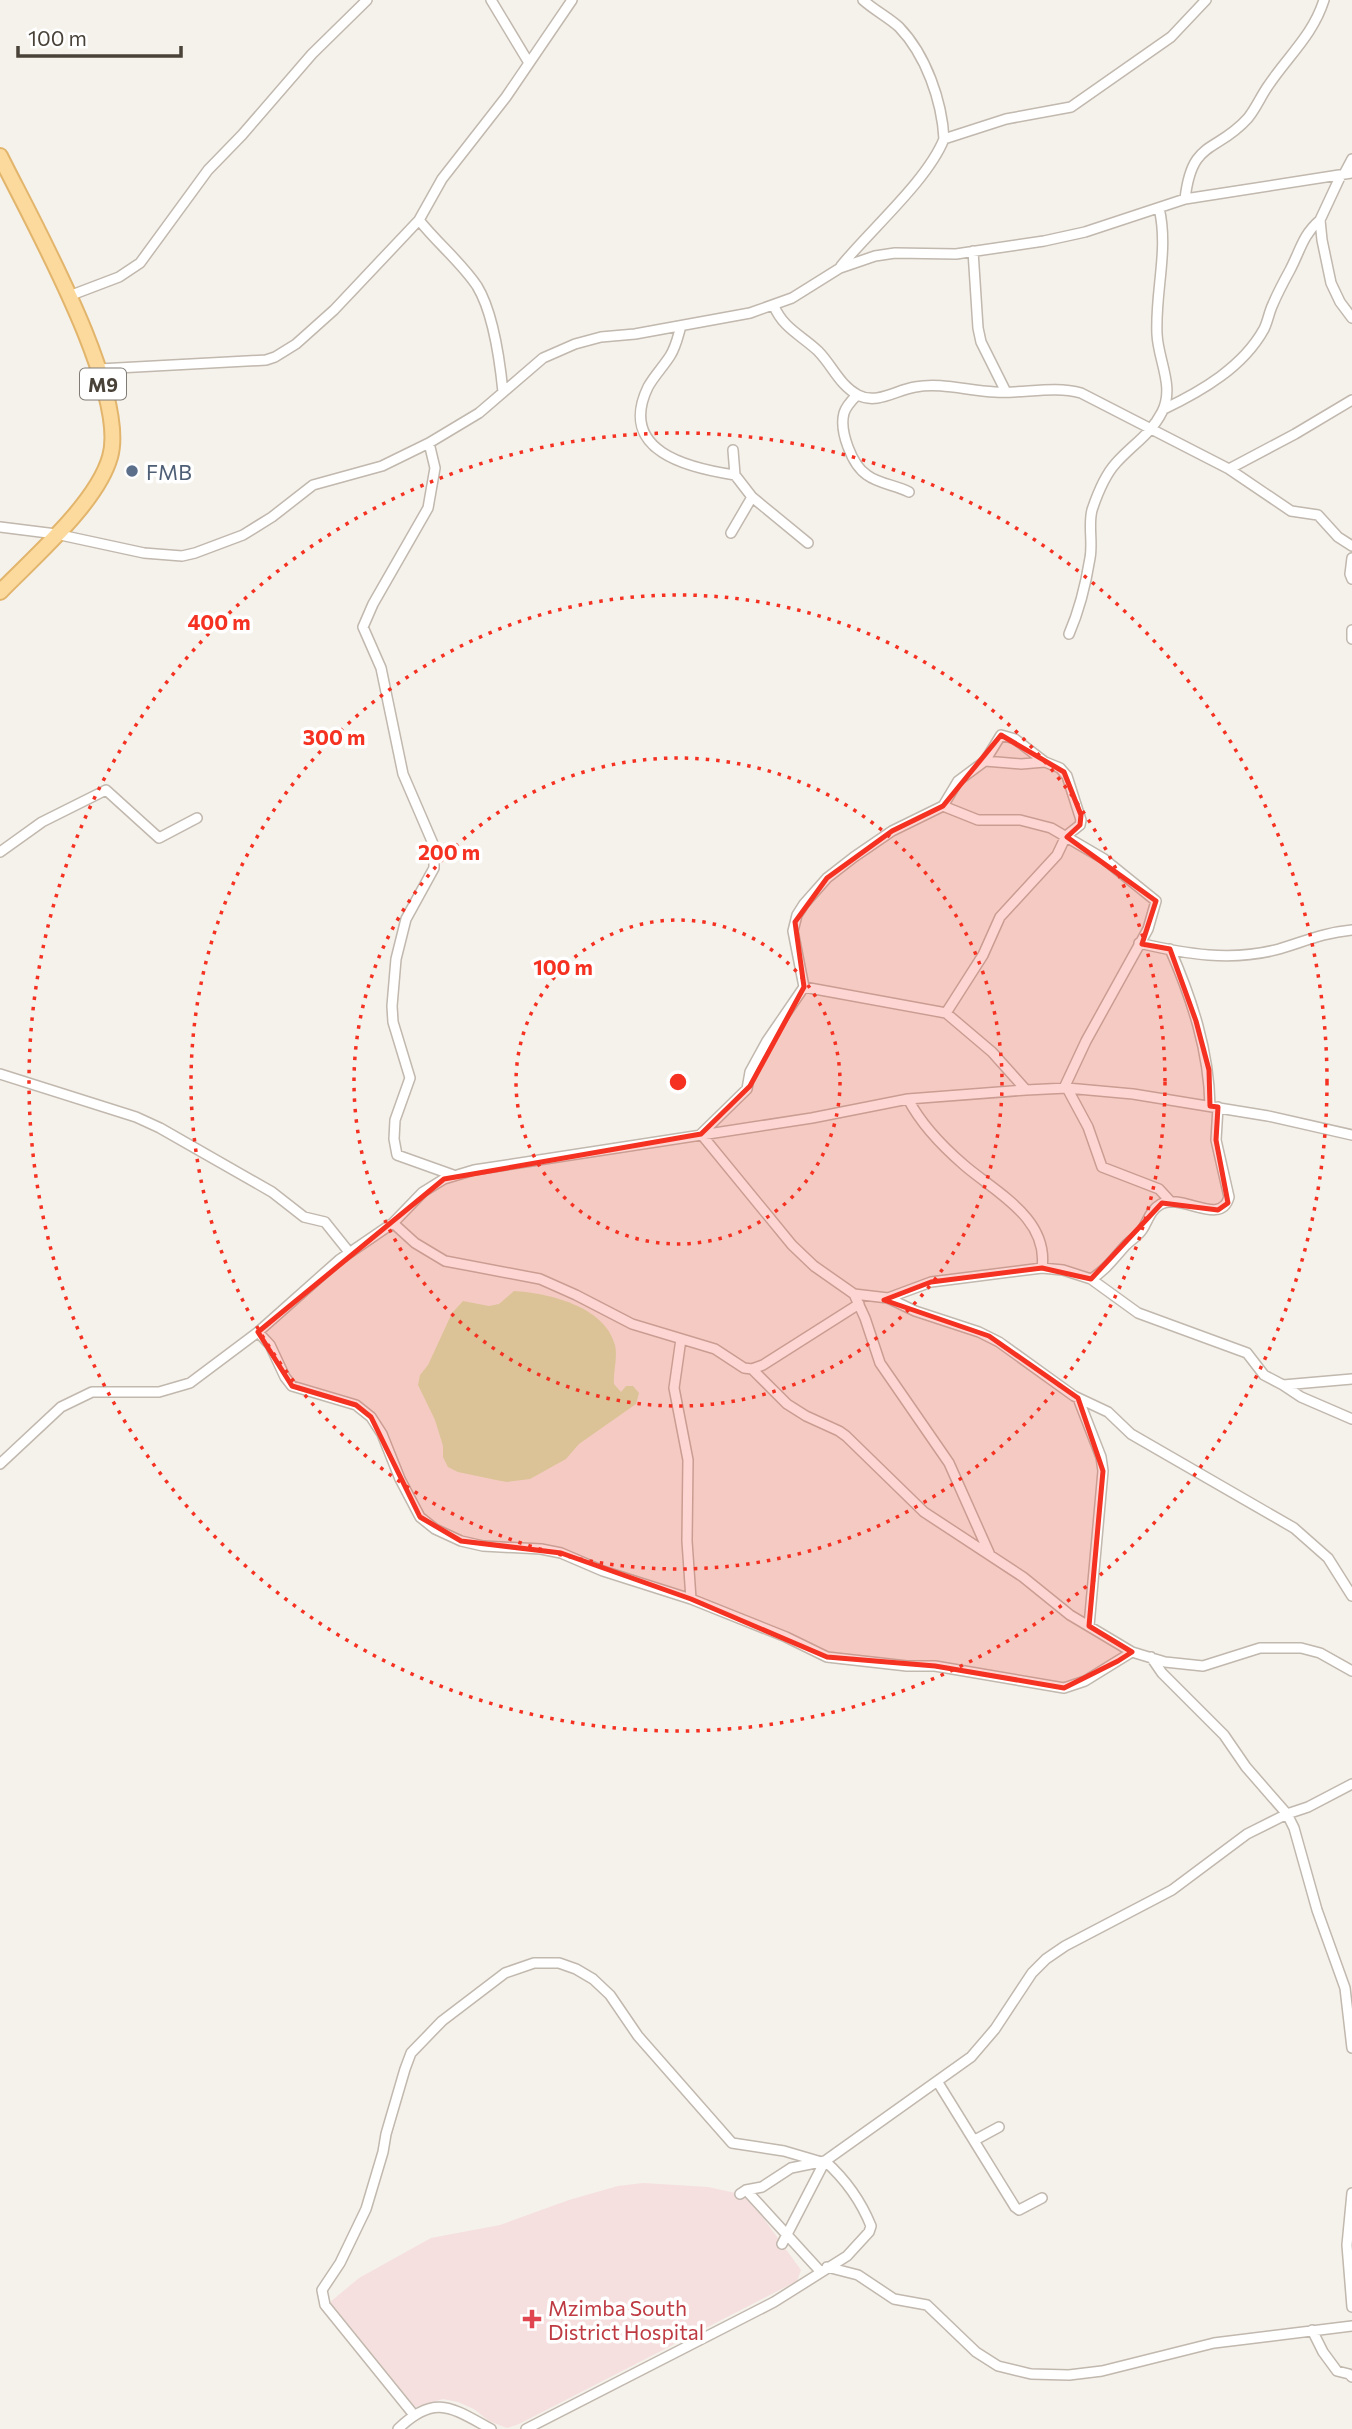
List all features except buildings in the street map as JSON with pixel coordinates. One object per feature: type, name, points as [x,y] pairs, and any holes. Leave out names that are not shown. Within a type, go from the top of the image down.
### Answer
[{"type":"main road","name":"M9","points":[[0,156],[5,177],[69,296],[99,369],[113,438],[111,456],[92,494],[0,592]]},
{"type":"street","points":[[69,296],[119,277],[140,263],[208,170],[313,54],[367,0]]},
{"type":"street","points":[[491,0],[529,63]]},
{"type":"street","points":[[99,369],[256,361],[275,357],[296,344],[334,310],[419,220],[442,180],[572,0]]},
{"type":"street","points":[[840,268],[921,175],[937,154],[944,139],[936,96],[915,47],[893,22],[863,0]]},
{"type":"street","points":[[944,139],[1006,119],[1071,107],[1171,37],[1206,0]]},
{"type":"street","points":[[1185,199],[1190,173],[1200,155],[1249,117],[1274,78],[1309,34],[1324,0]]},
{"type":"street","points":[[1164,409],[1219,378],[1246,352],[1266,326],[1272,305],[1296,260],[1305,235],[1320,220],[1352,159]]},
{"type":"street","points":[[0,527],[56,534],[144,553],[181,556],[195,553],[243,535],[272,517],[313,485],[382,466],[429,443],[470,419],[543,358],[559,349],[601,337],[728,318],[774,306],[857,261],[895,253],[940,255],[1067,237],[1185,199],[1346,174]]},
{"type":"street","points":[[1069,634],[1090,558],[1094,504],[1110,471],[1153,429],[1164,409],[1166,382],[1157,334],[1164,241],[1159,208]]},
{"type":"street","points":[[419,220],[472,279],[483,298],[499,363],[503,392]]},
{"type":"street","points":[[1320,220],[1331,284],[1352,318]]},
{"type":"street","points":[[973,251],[981,342],[1006,392]]},
{"type":"street","points":[[774,306],[783,323],[819,352],[844,385],[857,394],[875,398],[927,385],[1006,392],[1076,391],[1229,469],[1291,511],[1318,515],[1338,537],[1352,546]]},
{"type":"street","points":[[681,326],[672,353],[649,385],[642,402],[640,415],[643,428],[655,447],[674,460],[694,468],[735,475]]},
{"type":"street","points":[[857,394],[844,413],[843,420],[854,458],[867,475],[909,492]]},
{"type":"street","points":[[1229,469],[1352,400]]},
{"type":"street","points":[[429,443],[435,468],[428,508],[364,620],[363,627],[381,668],[402,774],[431,836],[435,859],[434,867],[411,906],[398,943],[392,1012],[395,1032],[410,1078],[397,1111],[395,1146],[397,1155],[453,1175]]},
{"type":"street","points":[[733,450],[735,475],[752,497],[808,543]]},
{"type":"street","points":[[731,533],[752,497]]},
{"type":"street","points":[[1352,558],[1352,579]]},
{"type":"street","points":[[1352,630],[1352,639]]},
{"type":"street","points":[[701,1134],[747,1089],[749,1076],[767,1041],[804,987],[793,931],[803,904],[827,878],[861,852],[892,831],[943,806],[958,781],[985,761],[999,736],[1004,734],[1045,762],[1060,768],[1067,776],[1081,815],[1080,825],[1066,836],[1057,855],[1000,918],[983,955],[946,1013]]},
{"type":"street","points":[[985,761],[1021,764],[1045,762]]},
{"type":"street","points":[[0,852],[43,822],[102,791],[110,792],[159,838],[197,818]]},
{"type":"street","points":[[943,806],[978,820],[1031,822],[1066,836],[1104,859],[1156,901],[1148,929],[1086,1041],[1066,1088]]},
{"type":"street","points":[[1139,943],[1189,954],[1231,956],[1280,948],[1315,936],[1352,930]]},
{"type":"street","points":[[1091,1279],[1105,1270],[1142,1231],[1150,1214],[1158,1206],[1171,1202],[1218,1210],[1228,1202],[1229,1192],[1216,1140],[1209,1070],[1203,1044],[1170,949]]},
{"type":"street","points":[[804,987],[946,1013],[992,1052],[1026,1090]]},
{"type":"street","points":[[0,1074],[136,1116],[160,1128],[272,1192],[304,1217],[325,1222],[349,1252]]},
{"type":"street","points":[[1066,1088],[1085,1122],[1102,1167],[1159,1189],[1171,1202]]},
{"type":"street","points":[[0,1464],[68,1402],[92,1392],[147,1393],[173,1390],[190,1383],[258,1332],[349,1252],[393,1223],[423,1192],[436,1182],[453,1175],[811,1118],[908,1099],[1066,1088],[1133,1094],[1214,1107],[1352,1135]]},
{"type":"street","points":[[908,1099],[918,1116],[949,1151],[1008,1199],[1030,1222],[1041,1247],[1042,1268]]},
{"type":"street","points":[[701,1134],[803,1257],[853,1294],[880,1363],[949,1463],[990,1557]]},
{"type":"street","points":[[393,1223],[415,1242],[445,1261],[540,1279],[632,1324],[715,1349],[744,1368],[763,1366],[859,1304]]},
{"type":"street","points":[[888,1298],[931,1282],[1042,1268],[1063,1270],[1091,1279],[1138,1313],[1247,1353],[1264,1375],[1301,1397],[1352,1419]]},
{"type":"street","points":[[853,1294],[888,1298],[915,1311],[989,1336],[1078,1398],[1099,1406],[1131,1434],[1294,1528],[1328,1558],[1352,1596]]},
{"type":"street","points":[[258,1332],[270,1345],[292,1386],[356,1405],[371,1417],[382,1434],[415,1510],[435,1530],[471,1544],[552,1550],[603,1571],[691,1599],[786,1637],[827,1657],[935,1667],[1064,1689],[1085,1681],[1132,1652]]},
{"type":"street","points":[[681,1339],[674,1388],[688,1460],[687,1541],[691,1599]]},
{"type":"street","points":[[752,1369],[787,1404],[806,1416],[839,1430],[924,1512],[1023,1577],[1069,1615],[1132,1652],[1172,1663],[1203,1666],[1260,1648],[1301,1648],[1320,1653],[1352,1671]]},
{"type":"street","points":[[1283,1385],[1352,1379]]},
{"type":"street","points":[[1078,1398],[1101,1457],[1103,1471],[1089,1626]]},
{"type":"street","points":[[1151,1657],[1162,1673],[1224,1735],[1246,1767],[1287,1814],[1294,1828],[1317,1910],[1341,1975],[1347,1997],[1352,2048]]},
{"type":"street","points":[[1352,1784],[1235,1842],[1172,1890],[1065,1946],[1032,1973],[1024,1989],[983,2044],[963,2063],[822,2161],[791,2168],[762,2187],[743,2192],[824,2269],[858,2275],[894,2300],[928,2305],[976,2352],[998,2366],[1031,2374],[1069,2375],[1110,2370],[1214,2343],[1352,2326]]},
{"type":"street","points":[[414,2415],[325,2305],[322,2290],[340,2263],[366,2209],[404,2069],[411,2053],[442,2021],[505,1973],[517,1967],[545,1961],[576,1969],[593,1979],[610,1995],[638,2036],[732,2143],[784,2151],[822,2161],[844,2180],[871,2226],[869,2232],[847,2256],[774,2302],[526,2429]]},
{"type":"street","points":[[937,2081],[1015,2207],[1020,2210],[1042,2198]]},
{"type":"street","points":[[975,2140],[999,2127]]},
{"type":"street","points":[[782,2244],[822,2161]]},
{"type":"street","points":[[1352,2193],[1347,2245],[1352,2307]]},
{"type":"street","points":[[1312,2330],[1323,2353],[1336,2371],[1349,2374],[1352,2378]]},
{"type":"street","points":[[398,2429],[414,2415],[435,2407],[445,2407],[491,2429]]},
{"type":"highlighted area","points":[[1001,735],[1064,772],[1081,815],[1080,825],[1067,837],[1156,901],[1142,944],[1170,949],[1196,1021],[1209,1070],[1210,1106],[1218,1107],[1216,1140],[1228,1203],[1218,1210],[1162,1203],[1091,1279],[1042,1268],[931,1282],[884,1300],[989,1336],[1078,1398],[1103,1471],[1089,1626],[1132,1652],[1064,1688],[935,1666],[827,1657],[691,1599],[561,1553],[461,1541],[420,1517],[371,1417],[356,1405],[292,1386],[258,1332],[444,1179],[701,1134],[750,1086],[804,987],[795,922],[827,878],[892,831],[943,806]]},
{"type":"shaded area","name":"Mzimba South District Hospital","points":[[643,2183],[708,2187],[740,2194],[751,2201],[801,2270],[797,2281],[507,2428],[489,2421],[474,2409],[458,2402],[443,2399],[413,2408],[329,2303],[359,2278],[431,2238],[500,2225],[569,2200],[618,2186]]},
{"type":"green space","points":[[514,1291],[543,1295],[574,1304],[600,1320],[615,1345],[614,1384],[621,1392],[626,1386],[633,1386],[639,1393],[636,1404],[579,1444],[566,1459],[530,1479],[507,1482],[458,1472],[448,1467],[443,1457],[443,1446],[435,1420],[418,1385],[420,1375],[428,1365],[452,1313],[463,1301],[489,1306],[499,1304]]},
{"type":"place","name":"FMB","points":[[132,471]]},
{"type":"place","name":"Mzimba South District Hospital","points":[[532,2319]]}]
